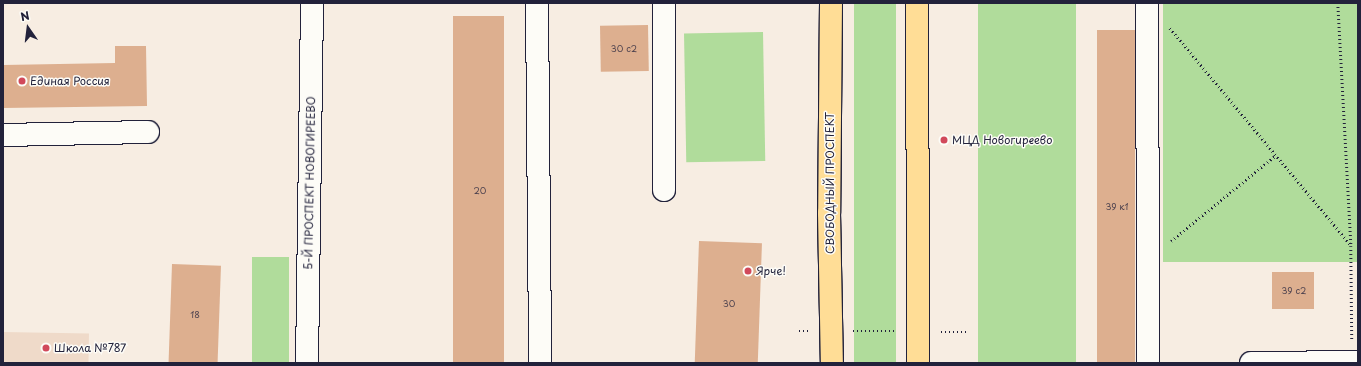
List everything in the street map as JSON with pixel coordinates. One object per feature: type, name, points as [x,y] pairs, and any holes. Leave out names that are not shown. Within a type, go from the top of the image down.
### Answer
[{"type":"main road","name":"СВОБОДНЫЙ ПРОСПЕКТ","points":[[831,3],[829,213],[832,363]]},
{"type":"main road","points":[[917,3],[918,363]]},
{"type":"street","name":"5-Й ПРОСПЕКТ НОВОГИРЕЕВО","points":[[307,363],[312,3]]},
{"type":"street","points":[[537,3],[540,363]]},
{"type":"street","points":[[664,3],[664,190]]},
{"type":"street","points":[[1147,3],[1148,363]]},
{"type":"street","points":[[3,135],[148,132]]},
{"type":"street","points":[[1251,363],[1355,362]]},
{"type":"path","points":[[1338,3],[1351,246],[1355,362]]},
{"type":"path","points":[[1170,27],[1351,246]]},
{"type":"path","points":[[1148,261],[1276,155]]},
{"type":"path","points":[[799,331],[967,332]]},
{"type":"shaded area","name":"Школа №787","points":[[3,332],[89,334],[88,363],[3,363]]},
{"type":"green space","points":[[854,3],[896,3],[896,363],[854,363]]},
{"type":"green space","points":[[978,3],[1076,3],[1076,363],[978,363]]},
{"type":"green space","points":[[1163,3],[1358,3],[1358,262],[1163,262]]},
{"type":"green space","points":[[763,32],[765,161],[686,162],[684,33]]},
{"type":"green space","points":[[252,257],[289,257],[289,363],[252,363]]},
{"type":"building","points":[[453,16],[504,16],[504,363],[453,363]]},
{"type":"building","points":[[648,25],[649,71],[601,72],[600,26]]},
{"type":"building","points":[[1097,30],[1135,30],[1135,363],[1097,363]]},
{"type":"building","points":[[115,46],[146,46],[147,106],[3,108],[3,65],[115,63]]},
{"type":"building","points":[[699,241],[762,243],[758,363],[695,363]]},
{"type":"building","points":[[172,264],[221,266],[218,363],[169,363]]},
{"type":"building","points":[[1272,272],[1314,272],[1314,309],[1272,309]]},
{"type":"place","name":"Единая Россия","points":[[22,81]]},
{"type":"place","name":"МЦД Новогиреево","points":[[944,140]]},
{"type":"place","name":"Ярче!","points":[[748,271]]},
{"type":"place","name":"Школа №787","points":[[46,348]]}]
